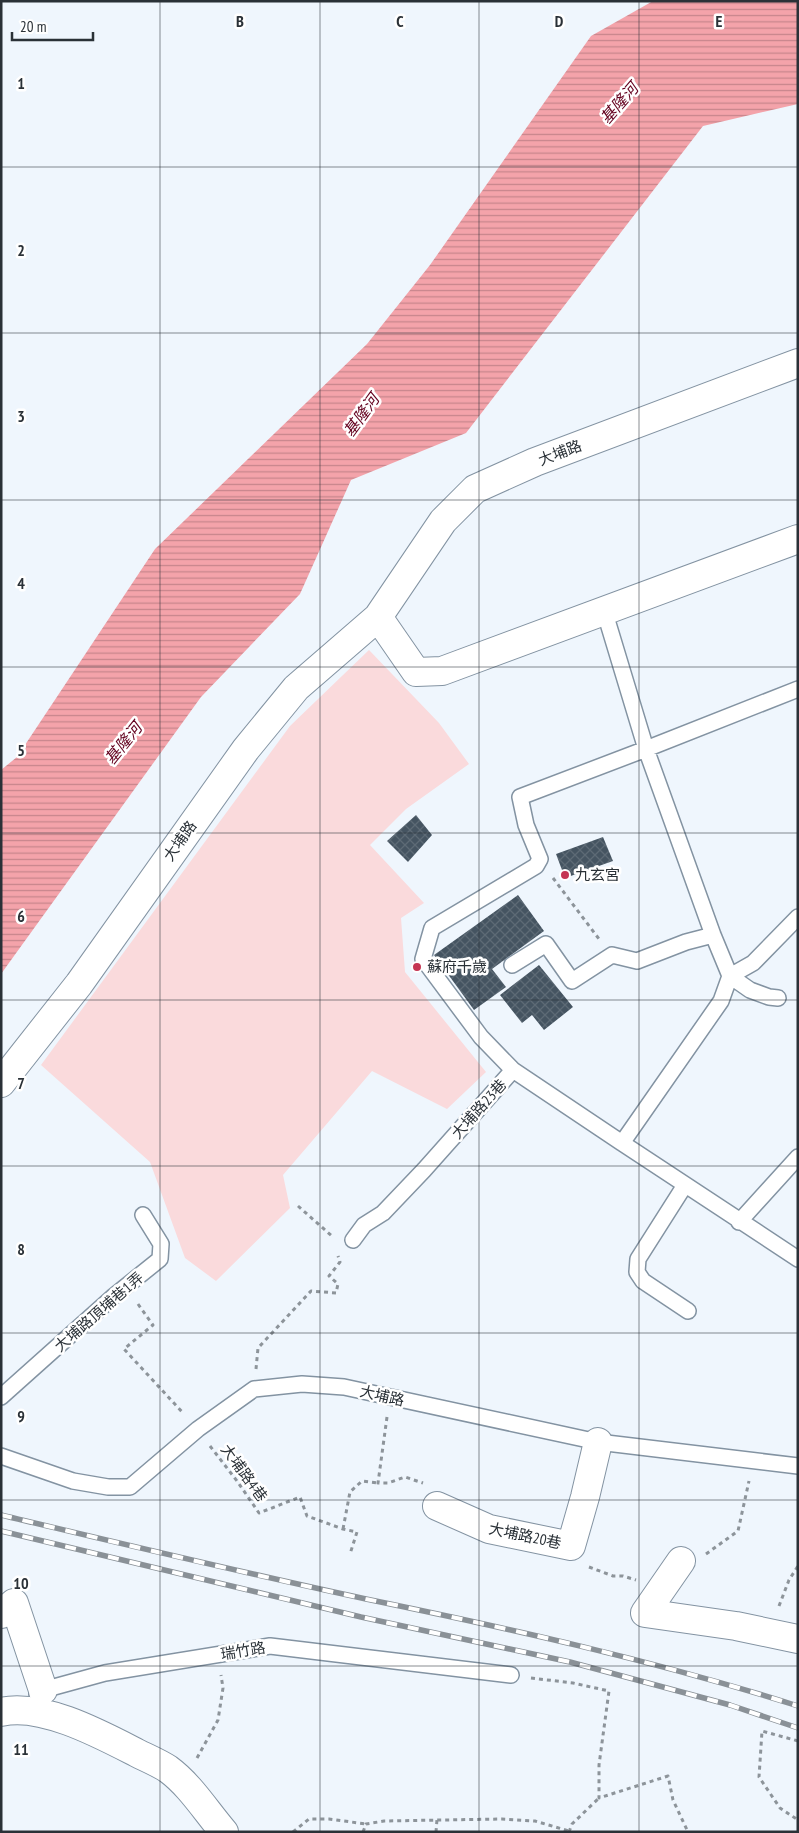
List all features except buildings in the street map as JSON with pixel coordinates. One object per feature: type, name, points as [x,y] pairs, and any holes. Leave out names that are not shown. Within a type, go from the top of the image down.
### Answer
[{"type":"street","name":"大埔路","points":[[1,1083],[79,984],[246,749],[296,688],[378,617],[443,521],[475,490],[535,462],[798,362]]},
{"type":"street","points":[[378,617],[416,672],[442,671],[798,539]]},
{"type":"street","name":"大埔路20巷","points":[[437,1506],[489,1529],[572,1546],[598,1442]]},
{"type":"street","points":[[681,1561],[645,1613],[798,1639]]},
{"type":"street","points":[[1,1614],[14,1603],[43,1690]]},
{"type":"street","name":"瑞竹路","points":[[7,1711],[49,1714],[109,1739],[167,1769],[188,1788],[224,1832]]},
{"type":"lane","points":[[604,610],[646,750],[713,935],[730,976],[750,990],[769,998],[778,998]]},
{"type":"lane","points":[[513,1070],[481,1037],[423,959],[432,928],[536,866],[540,859],[526,825],[520,797],[646,750],[798,689]]},
{"type":"lane","points":[[622,1143],[721,1002],[730,976],[753,963],[798,918]]},
{"type":"lane","points":[[512,965],[546,944],[572,981],[612,955],[637,961],[686,942],[713,935]]},
{"type":"lane","name":"大埔路23巷","points":[[348,1243],[364,1225],[382,1213],[424,1170],[513,1070],[739,1222],[798,1259]]},
{"type":"lane","points":[[739,1222],[798,1157]]},
{"type":"lane","points":[[685,1185],[638,1259],[638,1272],[643,1281],[688,1310]]},
{"type":"lane","name":"大埔路頂埔巷1弄","points":[[1,1397],[160,1259],[161,1244],[143,1215]]},
{"type":"lane","name":"大埔路","points":[[1,1456],[72,1481],[108,1487],[130,1487],[196,1430],[254,1389],[302,1384],[344,1387],[598,1442],[798,1466]]},
{"type":"lane","name":"瑞竹路","points":[[7,1711],[43,1690],[104,1673],[270,1646],[511,1675]]},
{"type":"path","points":[[536,866],[546,869],[612,955]]},
{"type":"path","points":[[254,1389],[258,1348],[312,1291],[336,1293],[338,1284],[329,1276],[340,1262],[337,1252],[348,1243],[298,1206]]},
{"type":"path","points":[[125,1288],[153,1325],[124,1349],[196,1430]]},
{"type":"path","points":[[378,1483],[385,1422],[391,1398]]},
{"type":"path","name":"大埔路4巷","points":[[196,1430],[237,1481],[259,1513],[300,1497],[307,1516],[343,1529]]},
{"type":"path","points":[[681,1561],[703,1556],[738,1531],[755,1461]]},
{"type":"path","points":[[350,1554],[357,1532],[343,1529],[350,1492],[362,1481],[388,1483],[405,1477],[442,1488],[437,1506]]},
{"type":"path","points":[[572,1546],[578,1563],[613,1576],[623,1576],[649,1584],[665,1584]]},
{"type":"path","points":[[770,1633],[789,1580],[798,1566]]},
{"type":"path","points":[[177,1778],[200,1755],[218,1720],[223,1688],[216,1655]]},
{"type":"path","points":[[511,1675],[573,1683],[609,1691],[599,1765],[599,1798]]},
{"type":"path","points":[[798,1741],[762,1732],[759,1777],[780,1808],[798,1820]]},
{"type":"path","points":[[293,1832],[309,1819],[329,1819],[366,1824],[384,1821],[437,1819],[502,1819],[535,1821],[569,1831],[572,1824],[599,1798],[668,1776],[673,1800],[684,1828],[688,1832]]},
{"type":"path","points":[[436,1832],[437,1819]]},
{"type":"path","points":[[363,1832],[366,1824]]},
{"type":"shaded area","points":[[369,650],[439,723],[469,764],[406,809],[370,845],[424,903],[401,918],[405,972],[486,1072],[447,1109],[372,1071],[283,1175],[290,1208],[216,1281],[185,1258],[150,1162],[41,1065],[290,726]]},
{"type":"water","name":"基隆河","points":[[653,1],[798,1],[798,104],[703,126],[466,433],[351,480],[300,594],[201,697],[1,974],[1,770],[17,757],[155,549],[367,344],[430,265],[591,36]]},
{"type":"railway","points":[[1,1515],[275,1579],[584,1647],[637,1660],[798,1706]]},
{"type":"railway","points":[[1,1531],[361,1617],[570,1662],[730,1705],[798,1728]]},
{"type":"place","name":"九玄宮","points":[[565,875]]},
{"type":"place","name":"蘇府千歲","points":[[417,967]]}]
